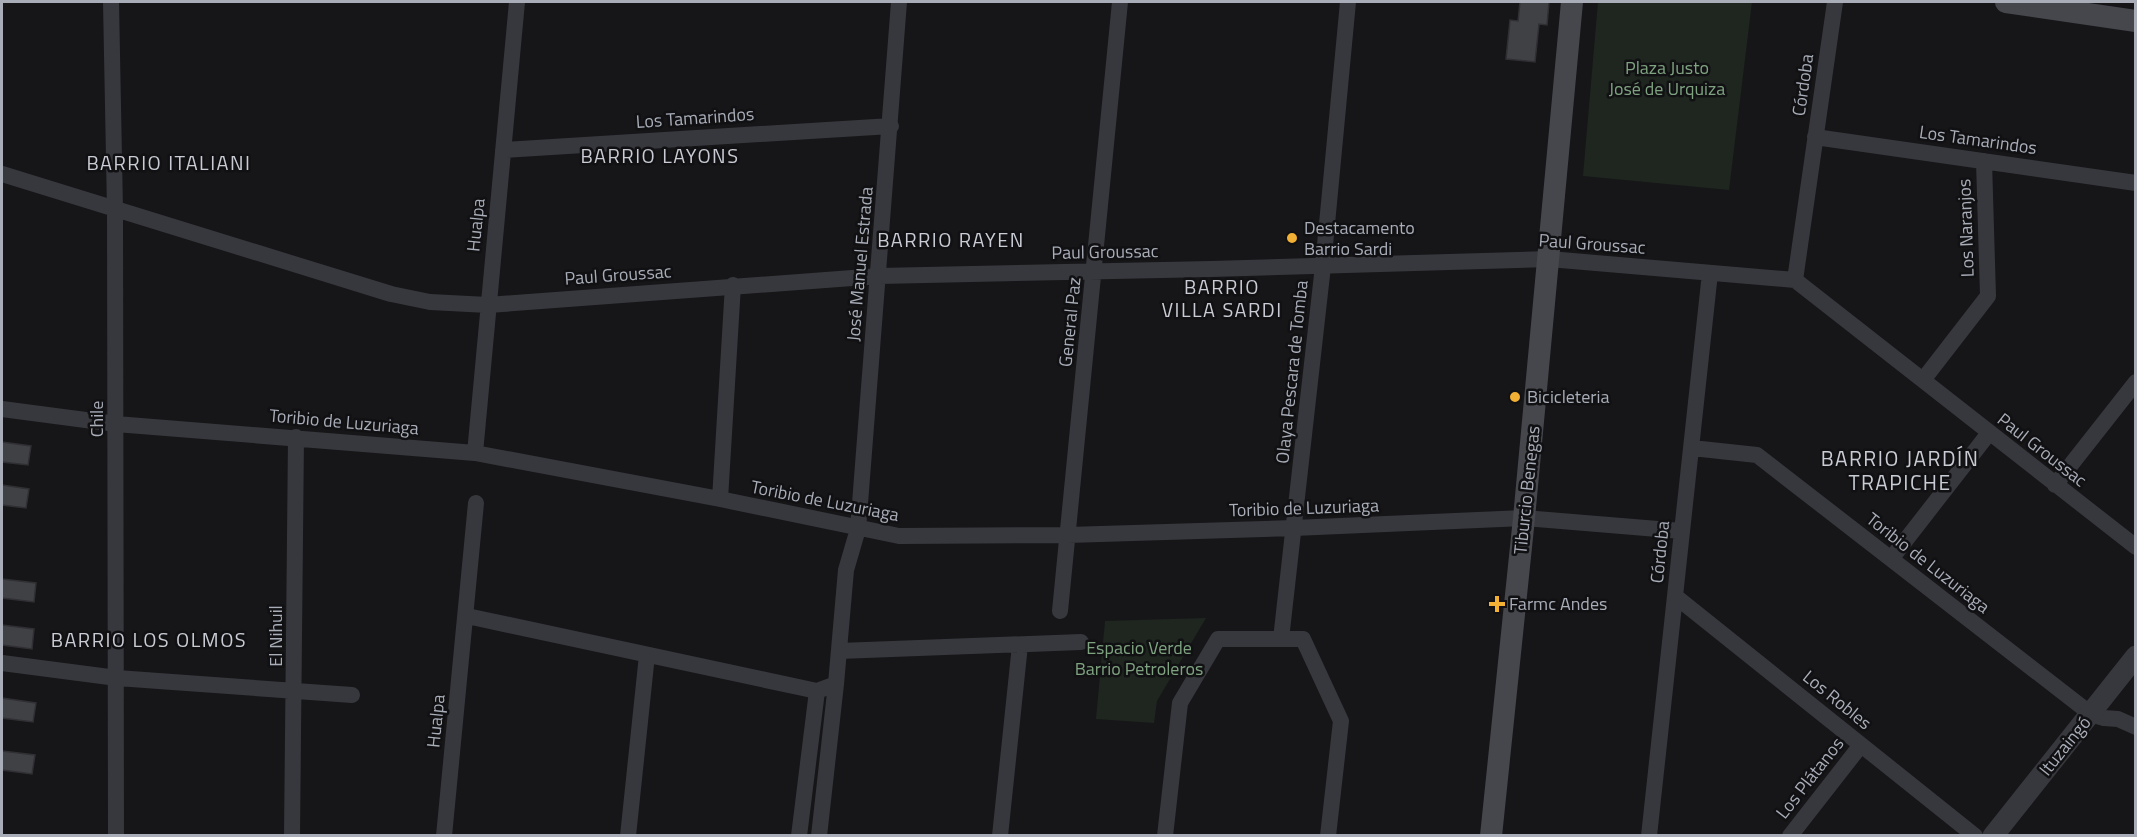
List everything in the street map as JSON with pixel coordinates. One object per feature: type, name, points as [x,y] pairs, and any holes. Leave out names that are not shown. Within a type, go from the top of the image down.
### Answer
[{"type":"main road","name":"Tiburcio Benegas","points":[[1491,836],[1524,518],[1572,2]]},
{"type":"main road","points":[[2006,2],[2073,6],[2136,21]]},
{"type":"street","name":"Chile","points":[[111,2],[115,210],[116,836]]},
{"type":"street","name":"Hualpa","points":[[475,453],[517,2]]},
{"type":"street","name":"José Manuel Estrada","points":[[839,651],[846,570],[858,529],[899,2]]},
{"type":"street","name":"General Paz","points":[[1060,611],[1120,2]]},
{"type":"street","name":"Olaya Pescara de Tomba","points":[[1281,639],[1323,266],[1348,2]]},
{"type":"street","name":"Córdoba","points":[[1795,280],[1835,2]]},
{"type":"street","name":"Los Tamarindos","points":[[503,150],[891,126]]},
{"type":"street","name":"Los Tamarindos","points":[[1815,137],[2136,183]]},
{"type":"street","name":"Los Naranjos","points":[[1923,380],[1988,296],[1984,160]]},
{"type":"street","name":"Paul Groussac","points":[[2,174],[409,298],[430,302],[488,305],[733,285],[879,276],[1549,259],[1795,280],[2136,547]]},
{"type":"street","name":"Córdoba","points":[[1649,836],[1710,273]]},
{"type":"street","points":[[720,500],[733,285]]},
{"type":"street","points":[[2055,485],[2136,382]]},
{"type":"street","name":"Toribio de Luzuriaga","points":[[2,409],[116,424],[475,453],[899,536],[1068,535],[1524,518],[1682,531]]},
{"type":"street","points":[[1891,559],[1989,433]]},
{"type":"street","name":"El Nihuil","points":[[292,836],[296,437]]},
{"type":"street","name":"Toribio de Luzuriaga","points":[[1692,448],[1757,455],[2091,714],[2118,719],[2136,727]]},
{"type":"street","name":"Hualpa","points":[[444,836],[467,616],[476,503]]},
{"type":"street","name":"Los Robles","points":[[1675,596],[1975,836]]},
{"type":"street","points":[[467,616],[817,691],[837,684]]},
{"type":"street","points":[[1165,836],[1180,703],[1218,639],[1303,639],[1341,721],[1328,836]]},
{"type":"street","points":[[819,836],[839,651],[1081,642]]},
{"type":"street","points":[[1000,836],[1020,645]]},
{"type":"street","points":[[628,836],[647,655]]},
{"type":"street","name":"Ituzaingó","points":[[1993,836],[2136,656]]},
{"type":"street","points":[[2,663],[117,678],[352,695]]},
{"type":"street","points":[[799,836],[817,691]]},
{"type":"street","name":"Los Plátanos","points":[[1790,836],[1862,745]]},
{"type":"green space","name":"Plaza Justo José de Urquiza","points":[[1598,2],[1752,2],[1729,190],[1583,176]]},
{"type":"green space","name":"Espacio Verde Barrio Petroleros","points":[[1206,618],[1157,701],[1154,723],[1096,719],[1105,621]]},
{"type":"building","points":[[1520,2],[1549,2],[1547,25],[1539,24],[1535,62],[1506,59],[1510,20],[1518,21]]},
{"type":"building","points":[[2,442],[31,446],[28,465],[2,462]]},
{"type":"building","points":[[2,485],[29,489],[26,508],[2,505]]},
{"type":"building","points":[[2,579],[36,583],[34,602],[2,598]]},
{"type":"building","points":[[2,625],[34,629],[32,649],[2,645]]},
{"type":"building","points":[[2,698],[36,703],[33,722],[2,718]]},
{"type":"building","points":[[2,751],[35,755],[32,774],[2,770]]},
{"type":"place","name":"Destacamento Barrio Sardi","points":[[1292,238]]},
{"type":"place","name":"Bicicleteria","points":[[1515,397]]},
{"type":"place","name":"Farmc Andes","points":[[1497,604]]},
{"type":"district","name":"BARRIO LAYONS","points":[[660,156]]},
{"type":"district","name":"BARRIO ITALIANI","points":[[169,163]]},
{"type":"district","name":"BARRIO RAYEN","points":[[951,240]]},
{"type":"district","name":"BARRIO VILLA SARDI","points":[[1222,298]]},
{"type":"district","name":"BARRIO JARDÍN TRAPICHE","points":[[1900,471]]},
{"type":"district","name":"BARRIO LOS OLMOS","points":[[149,640]]}]
